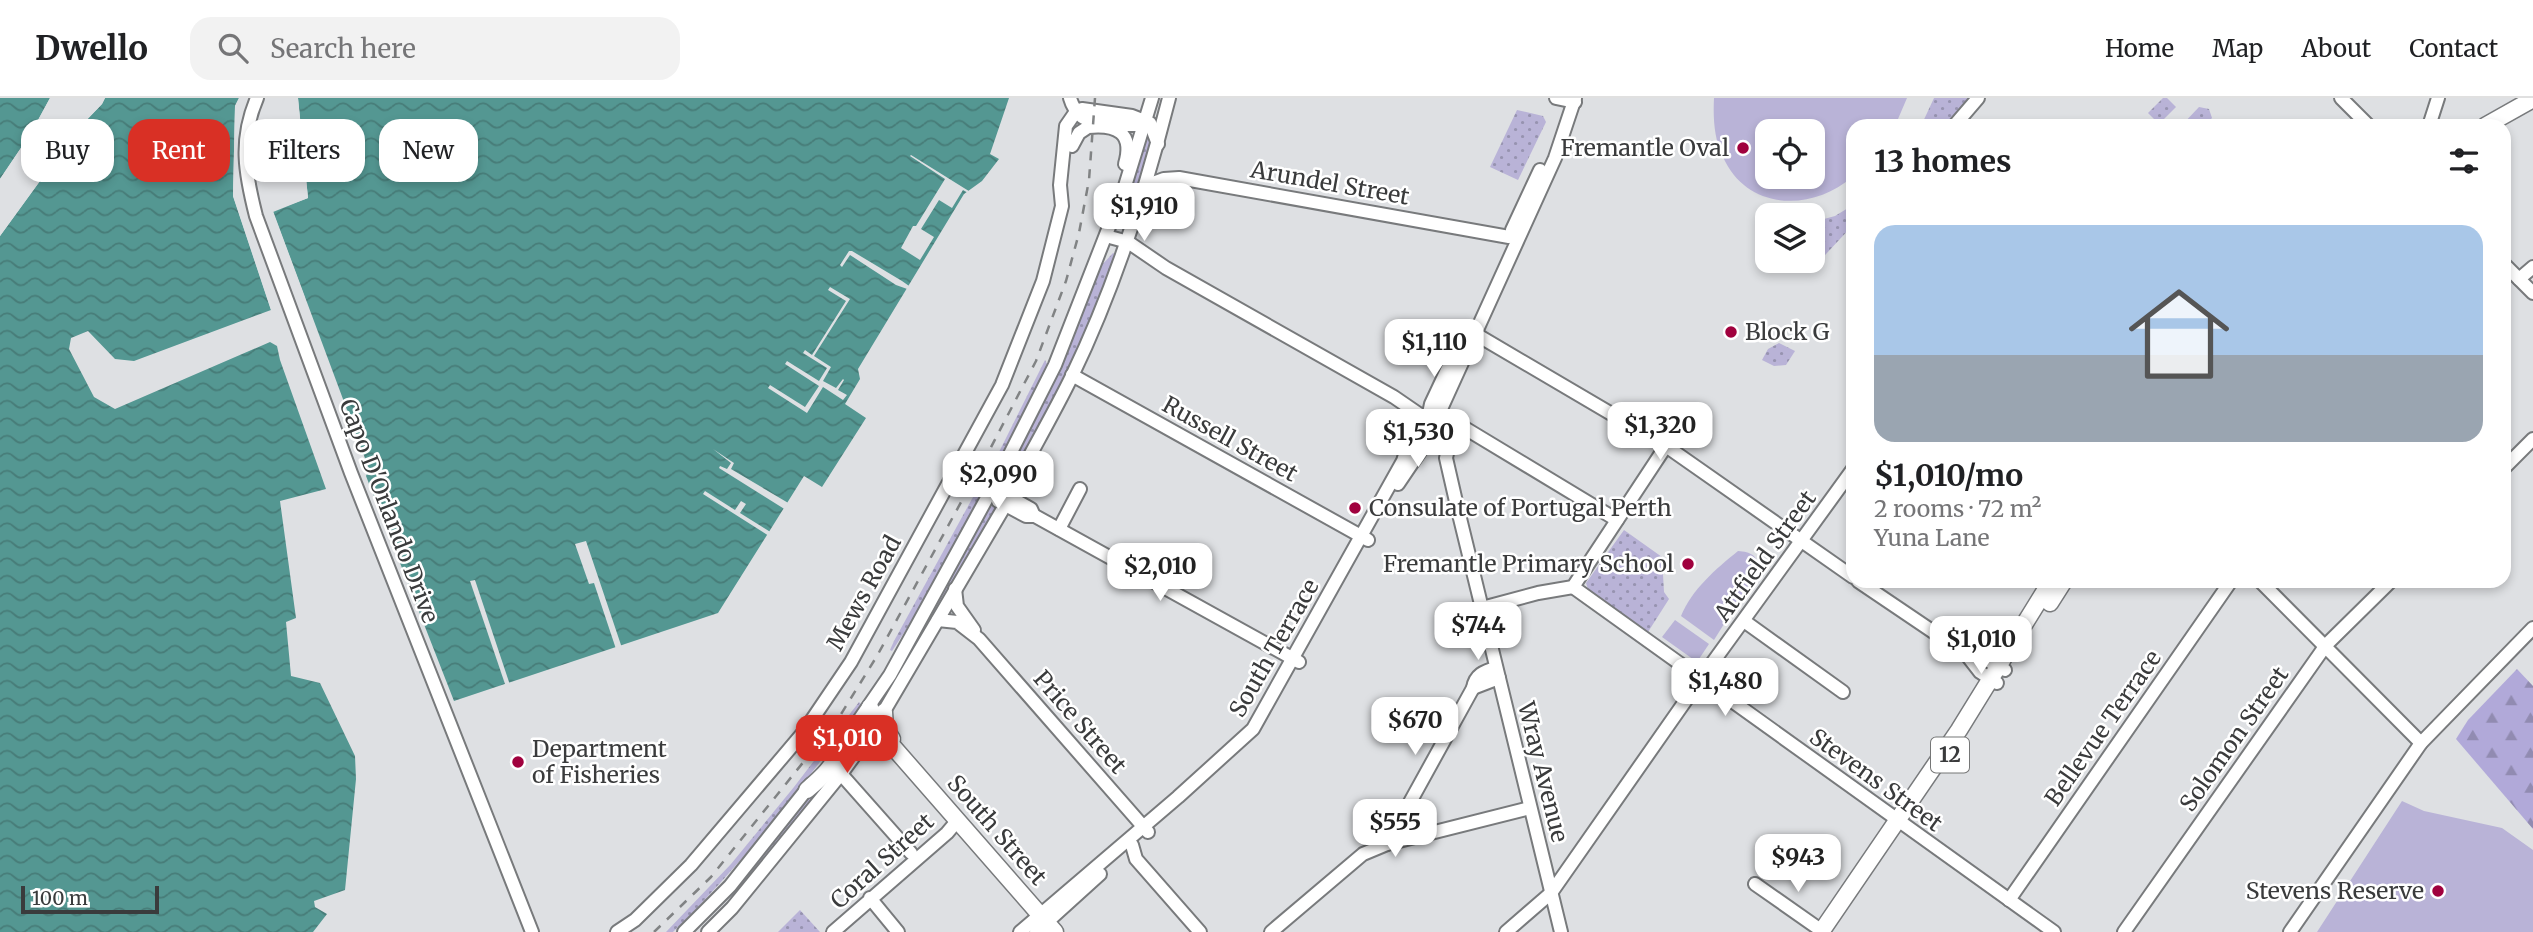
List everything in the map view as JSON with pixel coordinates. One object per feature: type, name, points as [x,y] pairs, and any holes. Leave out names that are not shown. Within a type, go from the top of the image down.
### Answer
[{"type":"main road","points":[[2497,119],[2533,99]]},
{"type":"main road","points":[[2511,121],[2533,110]]},
{"type":"main road","name":"12","points":[[1997,675],[2047,588]]},
{"type":"main road","name":"12","points":[[1821,931],[1864,872],[1885,849],[1997,675],[2059,588]]},
{"type":"main road","points":[[807,790],[824,775],[852,740],[873,730],[877,710]]},
{"type":"main road","points":[[877,710],[899,758]]},
{"type":"main road","name":"South Street","points":[[873,730],[881,733],[1039,927]]},
{"type":"main road","points":[[862,746],[880,747],[899,758]]},
{"type":"street","name":"Capo D'Orlando Drive","points":[[257,98],[248,120],[245,151],[248,184],[256,216],[356,486],[532,932]]},
{"type":"street","points":[[1063,197],[1067,189],[1078,106],[1143,122],[1158,119],[1167,98]]},
{"type":"street","points":[[684,932],[730,886],[807,790],[877,710],[938,620],[1008,501],[1072,375],[1128,243],[1158,144],[1167,98]]},
{"type":"street","points":[[1960,119],[1978,98]]},
{"type":"street","points":[[2341,98],[2362,119]]},
{"type":"street","points":[[2430,119],[2438,98]]},
{"type":"street","name":"South Terrace","points":[[1039,927],[1254,729],[1297,661],[1364,538],[1403,461],[1409,442],[1431,422],[1509,237],[1547,156],[1568,99]]},
{"type":"street","name":"South Terrace","points":[[1470,331],[1555,158],[1568,99]]},
{"type":"street","points":[[877,710],[1055,365],[1125,186],[1143,122],[1152,101]]},
{"type":"street","name":"Mews Road","points":[[617,932],[635,920],[691,865],[803,733],[841,679],[1002,385],[1043,281],[1063,197],[1060,186],[1066,126],[1078,106]]},
{"type":"street","points":[[1072,146],[1084,129],[1094,126],[1135,128],[1143,122]]},
{"type":"street","points":[[1143,122],[1158,144]]},
{"type":"street","points":[[1105,127],[1123,133],[1127,141],[1125,186]]},
{"type":"street","name":"Arundel Street","points":[[1145,186],[1164,179],[1179,178],[1509,237]]},
{"type":"street","points":[[1106,236],[1128,243],[1166,268],[1394,397],[1431,422],[1453,421],[1616,520]]},
{"type":"street","points":[[1121,260],[1134,257],[1166,268]]},
{"type":"street","points":[[2519,279],[2533,267]]},
{"type":"street","points":[[2511,271],[2533,293]]},
{"type":"street","points":[[1470,331],[1666,446],[1846,572]]},
{"type":"street","name":"Russell Street","points":[[1072,375],[1364,538]]},
{"type":"street","points":[[1429,444],[1419,436],[1431,422]]},
{"type":"street","name":"South Terrace","points":[[1364,538],[1399,484],[1429,444],[1440,436],[1431,422]]},
{"type":"street","name":"Wray Avenue","points":[[1431,422],[1446,443],[1446,458],[1561,932]]},
{"type":"street","points":[[2511,461],[2533,439]]},
{"type":"street","name":"Wray Avenue","points":[[1429,444],[1446,458]]},
{"type":"street","points":[[1482,608],[1573,587],[1666,446]]},
{"type":"street","name":"Attfield Street","points":[[1506,932],[1551,893],[1700,680],[1846,479]]},
{"type":"street","points":[[1059,529],[1080,489]]},
{"type":"street","points":[[990,491],[1031,509],[1035,516],[1297,661]]},
{"type":"street","name":"Stevens Street","points":[[1573,587],[2054,932]]},
{"type":"street","points":[[1868,588],[1966,654],[1972,664],[1997,675]]},
{"type":"street","name":"Bellevue Terrace","points":[[2009,900],[2226,588]]},
{"type":"street","points":[[2267,588],[2421,743]]},
{"type":"street","name":"Solomon Street","points":[[2124,932],[2326,645],[2384,588]]},
{"type":"street","name":"Price Street","points":[[955,589],[957,606],[979,639],[1145,830]]},
{"type":"street","name":"Price Street","points":[[938,620],[957,622],[979,639]]},
{"type":"street","points":[[1744,621],[1843,692]]},
{"type":"street","points":[[2290,932],[2421,743],[2533,628]]},
{"type":"street","points":[[1387,844],[1478,676],[1497,673]]},
{"type":"street","points":[[708,932],[732,908],[841,774],[873,730]]},
{"type":"street","points":[[841,774],[911,853]]},
{"type":"street","points":[[1271,932],[1363,854],[1387,844],[1530,808]]},
{"type":"street","name":"Coral Street","points":[[833,932],[927,851],[955,823]]},
{"type":"street","name":"South Terrace","points":[[1039,927],[1132,845],[1145,830]]},
{"type":"street","points":[[1132,845],[1136,859],[1200,932]]},
{"type":"street","points":[[1755,884],[1821,931]]},
{"type":"street","points":[[870,898],[898,932]]},
{"type":"shaded area","name":"Fremantle Oval","points":[[1714,98],[1907,98],[1898,119],[1846,119],[1846,181],[1818,196],[1781,200],[1748,188],[1734,175],[1718,143]]},
{"type":"shaded area","points":[[1934,98],[1971,98],[1952,119],[1924,119]]},
{"type":"shaded area","points":[[2163,98],[2167,98],[2176,107],[2164,119],[2154,119],[2148,113]]},
{"type":"shaded area","points":[[2199,107],[2209,109],[2212,118],[2211,119],[2188,119]]},
{"type":"shaded area","points":[[1517,110],[1543,116],[1546,122],[1518,180],[1490,167]]},
{"type":"shaded area","points":[[1149,131],[1152,146],[1123,236],[1123,208]]},
{"type":"shaded area","points":[[1846,209],[1846,233],[1825,255],[1825,219]]},
{"type":"shaded area","points":[[1113,253],[1117,255],[1071,370],[1008,487],[1007,472],[1074,334],[1101,266]]},
{"type":"shaded area","points":[[1779,343],[1795,351],[1786,365],[1774,366],[1762,360],[1768,349]]},
{"type":"shaded area","points":[[1045,360],[1048,366],[1003,457],[998,454]]},
{"type":"shaded area","points":[[995,457],[998,459],[991,476],[911,622],[892,651],[890,650],[894,641]]},
{"type":"shaded area","points":[[994,505],[998,508],[894,693],[874,713],[878,701],[987,509]]},
{"type":"shaded area","points":[[1624,530],[1662,557],[1664,592],[1669,599],[1648,632],[1588,589],[1586,583]]},
{"type":"shaded area","points":[[1738,551],[1753,555],[1759,568],[1714,640],[1681,616],[1698,588]]},
{"type":"shaded area","points":[[1675,620],[1709,644],[1697,662],[1662,637]]},
{"type":"shaded area","points":[[859,702],[862,705],[840,735],[749,851],[673,932],[666,932],[731,864]]},
{"type":"shaded area","points":[[864,736],[731,899],[732,892],[798,806]]},
{"type":"shaded area","name":"Stevens Reserve","points":[[2402,801],[2424,811],[2502,828],[2533,850],[2533,932],[2317,932]]},
{"type":"shaded area","points":[[800,910],[820,932],[778,932]]},
{"type":"green space","points":[[2517,669],[2533,686],[2533,829],[2456,739],[2468,720]]},
{"type":"water","points":[[0,98],[50,98],[39,119],[21,119],[21,148],[0,179]]},
{"type":"water","points":[[105,98],[239,98],[235,106],[233,196],[271,310],[134,361],[115,359],[88,331],[71,338],[69,349],[94,397],[115,409],[270,342],[277,346],[326,489],[280,501],[296,618],[286,622],[291,676],[320,683],[355,756],[356,779],[345,890],[314,901],[315,907],[327,914],[313,932],[0,932],[0,236],[39,182],[114,182],[114,119],[88,119]]},
{"type":"water","points":[[298,98],[1009,98],[990,154],[999,159],[982,181],[964,194],[858,369],[860,379],[845,404],[866,418],[822,487],[804,476],[718,613],[454,701],[366,476],[369,469],[273,211],[308,198],[306,182],[365,182],[365,119],[300,119]]},
{"type":"pier","points":[[50,98],[54,98],[43,119],[39,119]]},
{"type":"pier","points":[[101,98],[105,98],[88,119],[82,119]]},
{"type":"pier","points":[[239,98],[242,98],[238,107],[236,196],[274,309],[271,310],[233,196],[235,106]]},
{"type":"pier","points":[[294,98],[298,98],[300,119],[296,119]]},
{"type":"pier","points":[[21,148],[21,153],[0,183]]},
{"type":"pier","points":[[911,155],[972,193],[963,190],[952,208],[939,200],[921,229],[934,237],[920,260],[901,248],[945,179]]},
{"type":"pier","points":[[35,182],[39,182],[0,236],[0,230]]},
{"type":"pier","points":[[303,182],[306,182],[308,198],[273,212],[305,298],[302,299],[269,212],[271,208],[305,196]]},
{"type":"pier","points":[[849,251],[912,288],[910,290],[896,285],[850,255],[842,267],[840,265]]},
{"type":"pier","points":[[830,287],[850,299],[814,356],[831,367],[823,381],[836,388],[843,379],[838,390],[847,395],[843,400],[823,387],[807,413],[768,388],[770,385],[805,407],[819,386],[785,364],[787,361],[819,381],[827,368],[803,353],[805,350],[812,355],[846,301],[828,290]]},
{"type":"pier","points":[[713,449],[734,463],[731,469],[790,504],[786,510],[719,468],[720,466],[727,469],[731,463]]},
{"type":"pier","points":[[705,491],[735,510],[741,501],[746,504],[740,513],[772,533],[769,536],[703,494]]},
{"type":"pier","points":[[586,541],[622,648],[616,649],[594,583],[589,584],[575,544]]},
{"type":"pier","points":[[475,580],[510,685],[506,687],[470,581]]},
{"type":"railway","points":[[654,932],[711,877],[838,719],[877,656],[989,451],[1036,361],[1066,281],[1089,180],[1095,98]]},
{"type":"place","name":"Fremantle Oval","points":[[1743,148]]},
{"type":"place","name":"Block G","points":[[1731,332]]},
{"type":"place","name":"Consulate of Portugal Perth","points":[[1355,508]]},
{"type":"place","name":"Fremantle Primary School","points":[[1688,564]]},
{"type":"place","name":"Department of Fisheries","points":[[518,762]]},
{"type":"place","name":"Stevens Reserve","points":[[2438,891]]}]
